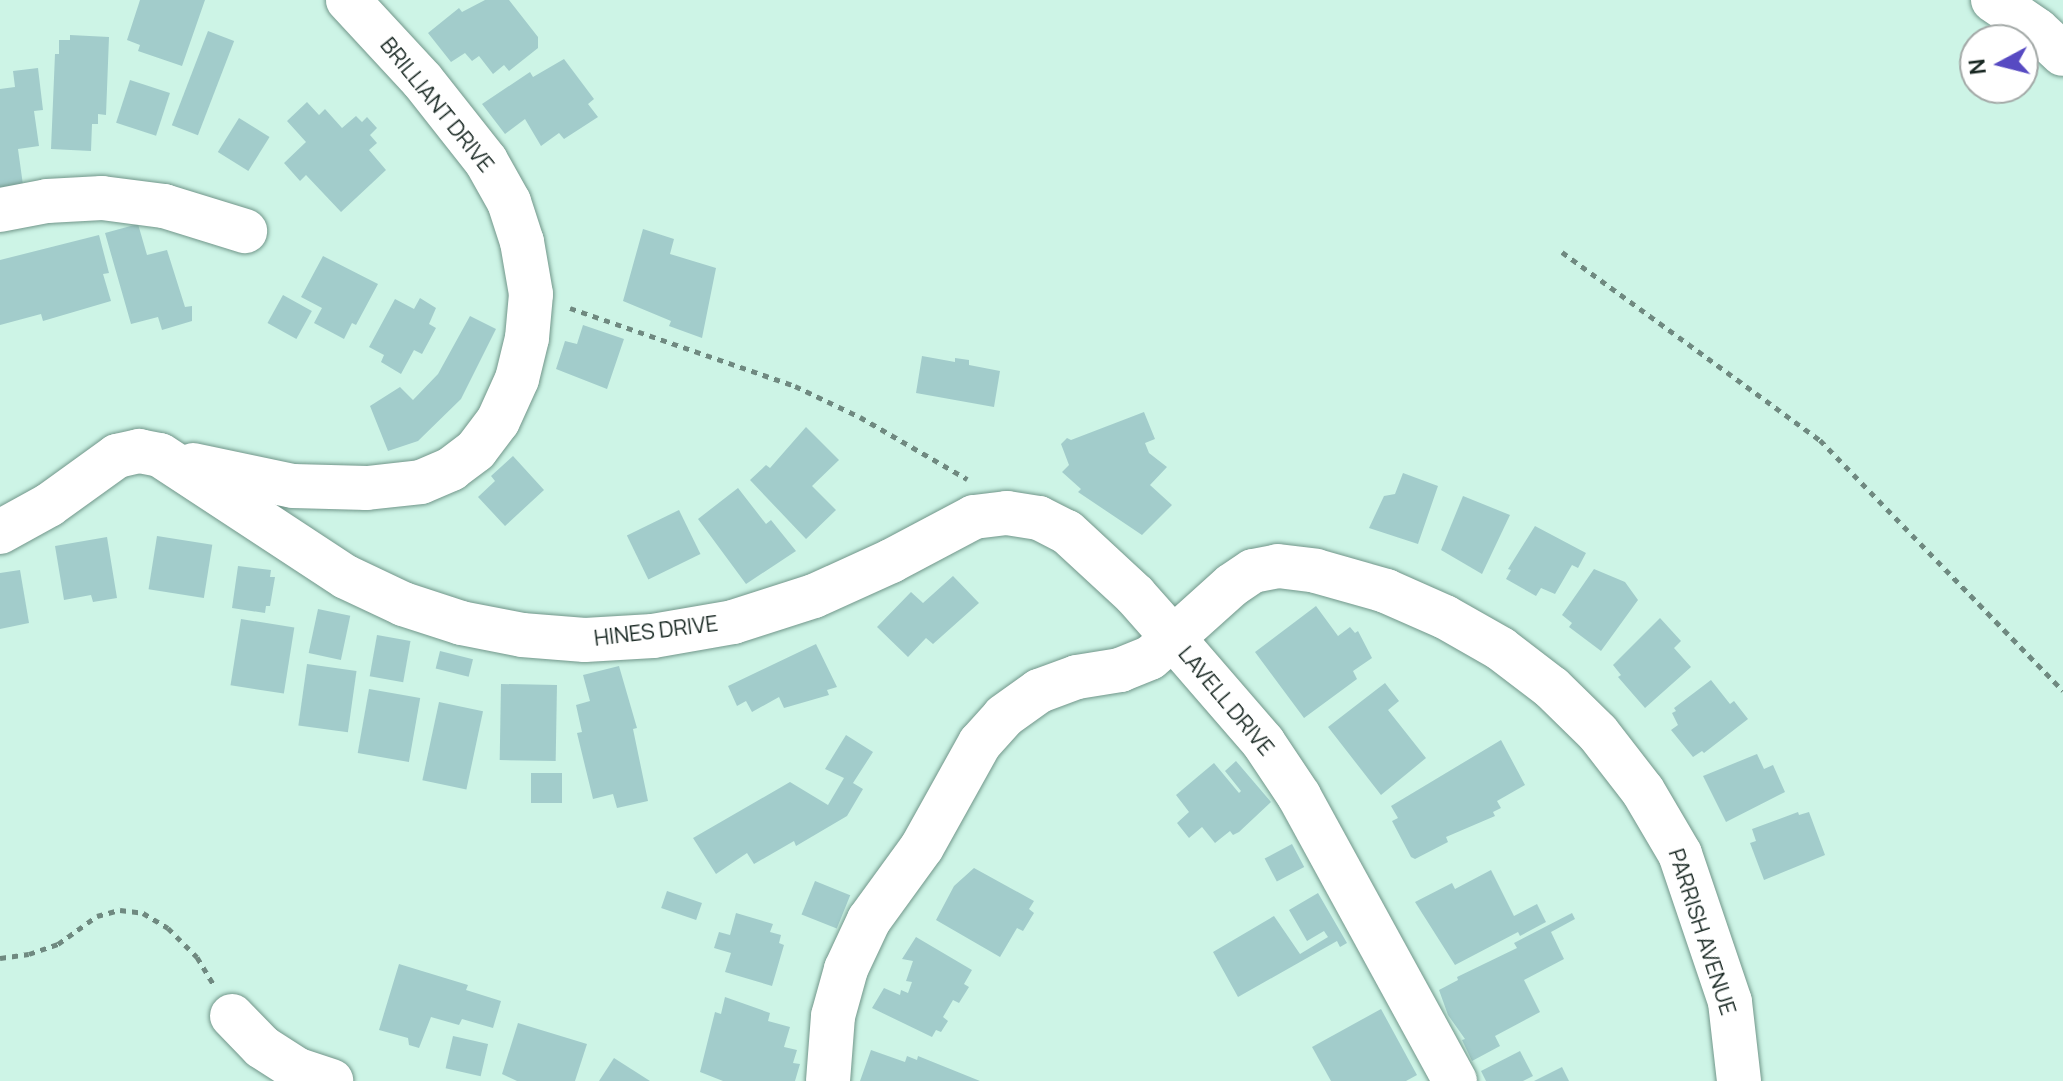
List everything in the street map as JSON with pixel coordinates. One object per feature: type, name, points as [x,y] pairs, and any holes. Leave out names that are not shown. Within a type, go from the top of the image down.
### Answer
[{"type":"street","name":"BRILLIANT DRIVE","points":[[160,455],[221,474],[293,486],[367,488],[421,482],[451,469],[476,450],[504,407],[517,379],[527,338],[531,294],[522,242],[509,202],[486,161],[422,80],[348,0]]},
{"type":"street","points":[[1993,0],[2037,30],[2063,54]]},
{"type":"street","points":[[0,210],[47,201],[102,198],[164,206],[245,231]]},
{"type":"street","points":[[0,532],[49,505],[117,456],[139,451],[160,455]]},
{"type":"street","name":"HINES DRIVE","points":[[160,455],[346,577],[403,604],[461,623],[522,635],[585,640],[653,636],[733,622],[814,596],[891,561],[974,517],[1007,513],[1039,518],[1067,532],[1135,595],[1173,638]]},
{"type":"street","name":"PARRISH AVENUE","points":[[1173,638],[1232,585],[1253,571],[1278,566],[1386,591],[1445,617],[1501,649],[1552,688],[1598,733],[1643,791],[1680,854],[1730,1002],[1739,1081]]},
{"type":"street","name":"LAVELL DRIVE","points":[[828,1081],[833,1016],[846,969],[869,920],[922,847],[980,743],[1004,716],[1039,691],[1077,677],[1120,670],[1150,658],[1173,638],[1263,742],[1299,796],[1455,1081]]},
{"type":"street","points":[[232,1016],[262,1047],[298,1070],[331,1081]]},
{"type":"path","points":[[1562,252],[1820,440],[2063,691]]},
{"type":"path","points":[[531,294],[795,386],[860,417],[981,487]]},
{"type":"path","points":[[0,958],[29,954],[58,944],[97,916],[120,910],[143,913],[168,928],[197,957],[232,1016]]},
{"type":"building","points":[[140,0],[205,0],[182,66],[138,51],[140,45],[127,40]]},
{"type":"building","points":[[485,0],[509,0],[538,37],[538,48],[509,71],[504,65],[493,74],[479,56],[472,61],[465,53],[451,62],[428,33],[459,8],[462,12]]},
{"type":"building","points":[[208,31],[234,41],[198,135],[172,125]]},
{"type":"building","points":[[70,35],[109,37],[106,115],[98,114],[98,124],[92,124],[91,151],[51,149],[55,54],[59,54],[59,40],[70,40]]},
{"type":"building","points":[[564,59],[594,99],[588,104],[598,117],[564,139],[559,133],[541,146],[525,119],[505,134],[482,104],[530,72],[533,77]]},
{"type":"building","points":[[38,68],[43,110],[34,111],[39,146],[18,149],[23,185],[0,188],[0,89],[15,87],[13,71]]},
{"type":"building","points":[[130,80],[170,93],[156,136],[116,123]]},
{"type":"building","points":[[307,102],[319,115],[325,109],[342,128],[356,116],[362,122],[367,117],[377,128],[370,135],[377,143],[369,150],[386,170],[341,212],[306,175],[300,181],[284,163],[306,142],[287,121]]},
{"type":"building","points":[[239,118],[270,137],[248,171],[218,152]]},
{"type":"building","points":[[138,224],[147,255],[167,250],[185,307],[192,306],[192,321],[162,330],[158,317],[131,324],[105,233]]},
{"type":"building","points":[[643,229],[674,239],[670,254],[716,268],[702,338],[669,326],[671,321],[623,301]]},
{"type":"building","points":[[99,235],[109,273],[103,274],[111,301],[43,321],[41,314],[0,325],[0,260]]},
{"type":"building","points":[[323,256],[378,284],[356,325],[352,323],[344,339],[314,323],[322,308],[301,297]]},
{"type":"building","points":[[283,295],[312,311],[296,339],[267,323]]},
{"type":"building","points":[[420,298],[436,308],[429,324],[436,328],[422,354],[414,350],[401,374],[381,362],[384,355],[369,347],[395,299],[414,309]]},
{"type":"building","points":[[470,316],[496,329],[461,399],[418,441],[388,451],[370,406],[400,387],[413,400],[438,374]]},
{"type":"building","points":[[583,325],[624,339],[607,389],[556,369],[565,341],[577,344]]},
{"type":"building","points":[[922,356],[955,362],[955,358],[969,360],[969,365],[1000,371],[994,407],[916,393]]},
{"type":"building","points":[[1144,412],[1155,439],[1145,443],[1149,453],[1167,467],[1150,485],[1172,505],[1142,535],[1078,492],[1081,489],[1062,472],[1069,465],[1061,444],[1067,438],[1071,440]]},
{"type":"building","points":[[806,427],[839,460],[812,486],[836,510],[806,539],[750,480],[766,465],[770,468]]},
{"type":"building","points":[[513,456],[544,490],[505,526],[478,497],[495,481],[491,476]]},
{"type":"building","points":[[1403,473],[1438,486],[1418,544],[1369,528],[1384,496],[1395,494]]},
{"type":"building","points":[[738,488],[766,524],[771,520],[796,551],[746,584],[698,519]]},
{"type":"building","points":[[1463,496],[1510,515],[1482,574],[1441,550]]},
{"type":"building","points":[[679,510],[700,554],[648,579],[627,535]]},
{"type":"building","points":[[1535,526],[1586,553],[1578,568],[1572,565],[1555,594],[1541,588],[1536,596],[1506,579],[1511,570],[1508,569]]},
{"type":"building","points":[[157,536],[212,545],[204,598],[149,589]]},
{"type":"building","points":[[107,537],[117,598],[93,602],[91,595],[64,600],[55,546]]},
{"type":"building","points":[[238,566],[271,570],[270,577],[275,577],[270,606],[266,606],[265,613],[232,608]]},
{"type":"building","points":[[1594,569],[1625,582],[1638,600],[1601,651],[1569,627],[1572,623],[1562,615]]},
{"type":"building","points":[[20,570],[29,623],[0,629],[0,573]]},
{"type":"building","points":[[953,576],[979,603],[933,644],[926,638],[908,657],[877,627],[911,592],[923,603]]},
{"type":"building","points":[[1316,606],[1338,636],[1350,627],[1355,633],[1358,631],[1372,658],[1353,671],[1357,679],[1304,718],[1255,652]]},
{"type":"building","points":[[318,609],[350,616],[341,660],[309,653]]},
{"type":"building","points":[[1660,618],[1681,641],[1674,648],[1691,667],[1645,708],[1618,677],[1621,675],[1613,665]]},
{"type":"building","points":[[241,619],[294,627],[284,694],[231,685]]},
{"type":"building","points":[[377,635],[410,641],[403,682],[370,676]]},
{"type":"building","points":[[816,644],[837,687],[827,690],[829,695],[784,708],[779,697],[752,712],[746,701],[737,706],[728,686]]},
{"type":"building","points":[[440,651],[473,659],[469,677],[436,668]]},
{"type":"building","points":[[307,664],[357,671],[348,732],[298,725]]},
{"type":"building","points":[[619,666],[637,728],[633,729],[648,801],[617,808],[613,794],[593,799],[577,733],[582,732],[576,705],[590,701],[583,675]]},
{"type":"building","points":[[1711,680],[1730,704],[1734,701],[1748,719],[1704,753],[1702,751],[1693,757],[1671,730],[1678,725],[1672,713],[1676,711],[1674,708]]},
{"type":"building","points":[[1385,683],[1399,701],[1388,710],[1426,758],[1381,795],[1328,727]]},
{"type":"building","points":[[501,684],[557,685],[556,761],[500,760]]},
{"type":"building","points":[[369,689],[420,698],[409,762],[358,753]]},
{"type":"building","points":[[439,702],[483,711],[466,790],[422,780]]},
{"type":"building","points":[[846,735],[873,752],[853,783],[863,789],[847,816],[796,846],[794,841],[754,864],[747,853],[716,874],[693,838],[790,782],[828,805],[844,778],[825,769]]},
{"type":"building","points":[[1501,740],[1525,785],[1497,801],[1501,808],[1493,812],[1495,816],[1446,837],[1448,842],[1415,859],[1411,857],[1392,821],[1398,818],[1391,806]]},
{"type":"building","points":[[1757,754],[1764,769],[1773,765],[1785,792],[1726,822],[1703,776]]},
{"type":"building","points":[[1236,761],[1271,802],[1239,832],[1233,835],[1230,831],[1215,843],[1202,827],[1189,838],[1177,823],[1189,812],[1176,795],[1214,763],[1239,793],[1241,791],[1225,771]]},
{"type":"building","points":[[531,773],[562,773],[562,803],[531,803]]},
{"type":"building","points":[[1798,812],[1799,815],[1809,812],[1825,855],[1764,880],[1750,843],[1756,841],[1752,829]]},
{"type":"building","points":[[1292,844],[1304,867],[1277,882],[1265,859]]},
{"type":"building","points":[[974,868],[1034,901],[1029,909],[1034,913],[1023,931],[1017,928],[1000,957],[936,920],[954,886]]},
{"type":"building","points":[[1491,870],[1514,916],[1537,904],[1546,922],[1520,936],[1518,932],[1455,965],[1415,902],[1452,883],[1455,889]]},
{"type":"building","points":[[815,881],[850,895],[837,929],[802,914]]},
{"type":"building","points":[[667,891],[702,903],[696,920],[661,908]]},
{"type":"building","points":[[1318,893],[1347,943],[1340,947],[1337,941],[1238,997],[1213,952],[1274,916],[1300,954],[1328,937],[1324,931],[1307,941],[1289,910]]},
{"type":"building","points":[[736,913],[773,924],[770,932],[781,935],[779,943],[784,945],[772,986],[725,972],[731,953],[714,948],[719,932],[730,935]]},
{"type":"building","points":[[1572,913],[1575,919],[1551,932],[1564,959],[1524,980],[1540,1012],[1495,1036],[1500,1046],[1472,1061],[1462,1040],[1465,1039],[1448,1015],[1439,990],[1458,980],[1457,977],[1517,948],[1514,943]]},
{"type":"building","points":[[916,937],[972,970],[964,984],[969,987],[959,1003],[953,1000],[943,1017],[948,1021],[941,1032],[936,1030],[932,1037],[872,1008],[884,988],[900,995],[901,990],[908,993],[912,982],[906,981],[913,961],[902,959]]},
{"type":"building","points":[[399,964],[468,985],[466,990],[501,1001],[493,1028],[462,1019],[459,1025],[431,1017],[419,1048],[409,1045],[408,1038],[379,1030]]},
{"type":"building","points":[[725,997],[770,1013],[768,1021],[790,1027],[784,1047],[797,1050],[793,1063],[800,1064],[795,1081],[723,1081],[700,1072],[715,1012],[721,1014]]},
{"type":"building","points":[[1381,1009],[1417,1075],[1406,1081],[1331,1081],[1312,1047]]},
{"type":"building","points":[[518,1023],[587,1044],[575,1081],[517,1081],[502,1074]]},
{"type":"building","points":[[453,1036],[488,1044],[481,1076],[446,1068]]},
{"type":"building","points":[[871,1050],[905,1062],[907,1056],[917,1060],[918,1056],[980,1081],[860,1081]]},
{"type":"building","points":[[1520,1051],[1533,1076],[1523,1081],[1486,1081],[1481,1071]]},
{"type":"building","points":[[614,1058],[650,1081],[599,1081]]},
{"type":"building","points":[[1562,1067],[1569,1081],[1534,1081]]}]
